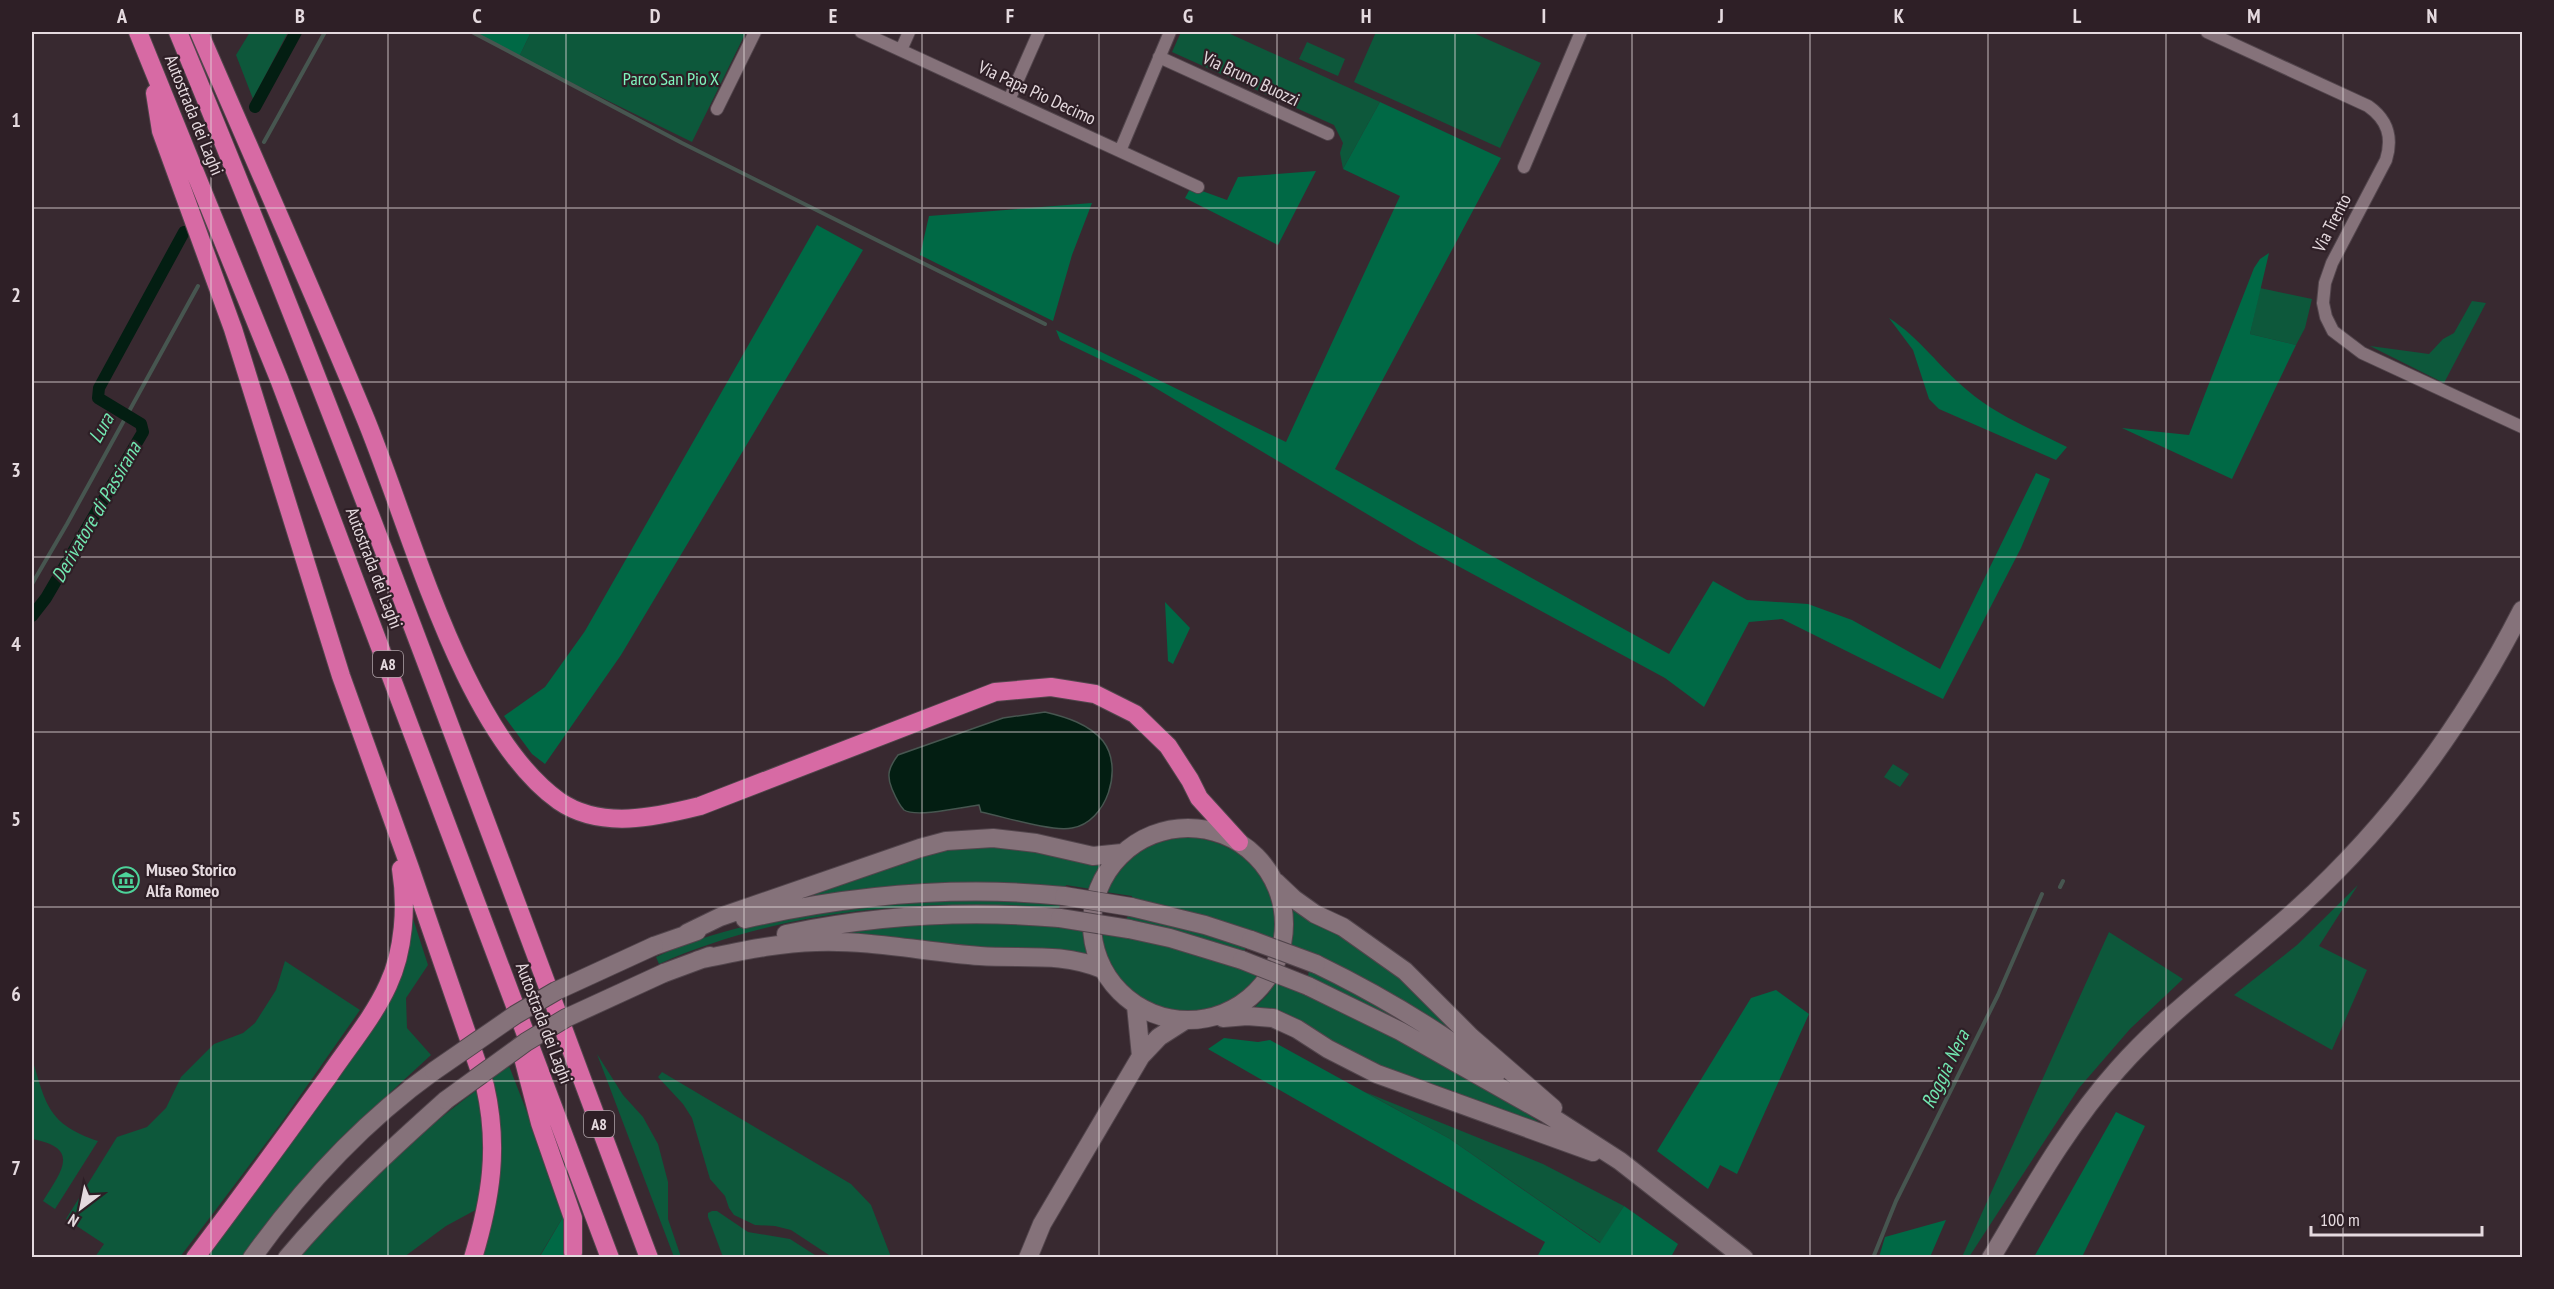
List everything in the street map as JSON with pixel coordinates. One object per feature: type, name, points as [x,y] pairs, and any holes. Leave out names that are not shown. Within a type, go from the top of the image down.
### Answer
[{"type":"highway","name":"Autostrada dei Laghi","points":[[138,32],[279,379],[610,1257]]},
{"type":"highway","name":"Autostrada dei Laghi","points":[[178,32],[278,278],[390,568],[649,1257]]},
{"type":"highway","points":[[200,32],[365,418],[440,615],[470,683],[518,761],[546,791],[562,803],[587,814],[647,818],[700,806],[995,692],[1051,687],[1095,694],[1135,714],[1168,746],[1211,815],[1239,842]]},
{"type":"highway","points":[[155,75],[156,102],[161,130],[233,329],[341,676],[465,1025],[489,1105],[492,1122],[492,1168],[486,1212],[473,1257]]},
{"type":"highway","points":[[195,1257],[376,1009],[388,985],[396,964],[405,892],[401,863],[379,786]]},
{"type":"highway","points":[[505,980],[540,1123],[573,1218],[573,1253]]},
{"type":"main road","points":[[1991,1257],[2051,1158],[2085,1109],[2118,1069],[2165,1023],[2298,908],[2351,856],[2401,800],[2445,741],[2478,690],[2523,610]]},
{"type":"main road","points":[[1620,1161],[1377,1074],[1273,1018],[1248,1016],[1184,1021],[1159,1017],[1136,1006],[1117,990],[1102,969],[1093,945],[1091,920],[1098,888],[1106,873],[1122,853],[1142,839],[1166,830],[1191,828],[1216,832],[1239,842],[1258,858],[1273,879],[1294,899],[1315,914],[1343,927],[1405,971],[1518,1080],[1744,1257]]},
{"type":"main road","points":[[252,1257],[338,1155],[380,1114],[434,1071],[515,1015],[556,991],[720,917],[920,848],[946,842],[993,838],[1036,843],[1093,856],[1122,853]]},
{"type":"main road","points":[[1209,1018],[1233,1010],[1254,995],[1270,976],[1277,960],[1284,928],[1282,903],[1273,879]]},
{"type":"main road","points":[[687,933],[816,905],[912,892],[988,890],[1064,896],[1131,907],[1205,925],[1316,964],[1366,989],[1460,1046],[1547,1114]]},
{"type":"main road","points":[[287,1257],[327,1210],[446,1100],[501,1059],[556,1024],[596,1003],[664,973],[759,940],[818,927],[890,918],[987,913],[1060,918],[1170,938],[1242,960],[1308,986],[1400,1031],[1547,1114],[1620,1161]]},
{"type":"main road","points":[[698,960],[779,944],[818,942],[888,945],[979,956],[1061,957],[1083,961],[1102,969]]},
{"type":"main road","points":[[1136,1006],[1141,1056]]},
{"type":"main road","points":[[1028,1257],[1042,1224],[1141,1056],[1159,1037],[1184,1021]]},
{"type":"street","points":[[717,109],[755,32]]},
{"type":"street","name":"Via Papa Pio Decimo","points":[[861,32],[1198,187]]},
{"type":"street","points":[[901,50],[909,32]]},
{"type":"street","points":[[1009,100],[1039,32]]},
{"type":"street","points":[[1120,152],[1170,32]]},
{"type":"street","name":"Via Trento","points":[[2207,32],[2368,106],[2379,116],[2390,133],[2386,160],[2343,239],[2325,283],[2323,303],[2326,317],[2333,331],[2362,353],[2523,427]]},
{"type":"street","points":[[1524,167],[1578,33]]},
{"type":"street","name":"Via Bruno Buozzi","points":[[1159,57],[1328,135]]},
{"type":"green space","points":[[250,32],[288,32],[253,99],[236,55]]},
{"type":"green space","points":[[475,32],[526,32],[530,34],[519,57]]},
{"type":"green space","name":"Parco San Pio X","points":[[531,32],[746,32],[692,142],[519,57]]},
{"type":"green space","points":[[1181,32],[1226,32],[1380,102],[1343,169],[1340,153],[1343,143],[1334,125],[1172,52]]},
{"type":"green space","points":[[1376,32],[1471,32],[1541,63],[1500,148],[1354,82]]},
{"type":"green space","points":[[1307,42],[1345,59],[1338,76],[1299,59]]},
{"type":"green space","points":[[1380,102],[1501,158],[1335,469],[1669,654],[1713,581],[1747,600],[1808,604],[1852,620],[1940,669],[2036,473],[2050,479],[2021,548],[1943,699],[1782,619],[1749,622],[1704,707],[1665,678],[1419,545],[1137,377],[1060,340],[1056,330],[1286,442],[1400,196],[1343,169]]},
{"type":"green space","points":[[1316,171],[1278,245],[1185,198],[1191,187],[1227,200],[1238,177]]},
{"type":"green space","points":[[1092,203],[1072,255],[1053,321],[920,255],[929,216]]},
{"type":"green space","points":[[817,225],[863,250],[621,655],[545,764],[532,754],[504,716],[545,687],[585,631]]},
{"type":"green space","points":[[2269,253],[2250,334],[2296,345],[2232,479],[2122,428],[2189,435],[2254,268],[2260,259]]},
{"type":"green space","points":[[2260,288],[2312,299],[2305,328],[2296,345],[2250,334]]},
{"type":"green space","points":[[2472,301],[2486,303],[2444,383],[2370,346],[2429,354],[2443,339],[2454,333]]},
{"type":"green space","points":[[1889,318],[1910,334],[1978,399],[2015,422],[2067,447],[2056,460],[1939,409],[1929,399],[1913,350]]},
{"type":"green space","points":[[1165,602],[1190,628],[1173,664],[1168,661]]},
{"type":"green space","points":[[1893,764],[1909,774],[1900,787],[1884,777]]},
{"type":"green space","points":[[1184,837],[1224,846],[1241,855],[1254,868],[1265,883],[1272,901],[1276,920],[1276,942],[1195,913],[1132,899],[1132,896],[1106,892],[1121,870],[1138,854],[1158,843]]},
{"type":"green space","points":[[999,846],[1046,853],[1078,862],[1104,864],[1091,889],[1066,885],[1065,889],[936,884],[872,888],[801,897],[918,856],[954,849]]},
{"type":"green space","points":[[2358,885],[2319,946],[2367,970],[2332,1050],[2234,995],[2297,945]]},
{"type":"green space","points":[[406,897],[428,965],[406,998],[407,1028],[431,1055],[343,1136],[262,1229],[242,1257],[201,1258],[380,1011]]},
{"type":"green space","points":[[935,897],[1061,902],[1058,911],[957,905],[855,912],[754,931],[659,964],[656,957],[689,943],[758,923],[793,916]]},
{"type":"green space","points":[[1293,907],[1385,962],[1459,1037],[1290,947],[1293,925],[1290,908]]},
{"type":"green space","points":[[1129,912],[1246,944],[1244,953],[1214,942],[1126,921]]},
{"type":"green space","points":[[912,920],[1061,925],[1061,928],[1085,932],[1089,959],[818,932]]},
{"type":"green space","points":[[2109,932],[2183,979],[2130,1029],[2079,1088],[1969,1257],[1962,1257]]},
{"type":"green space","points":[[1098,934],[1146,938],[1262,975],[1246,993],[1228,1005],[1208,1012],[1187,1014],[1166,1011],[1147,1003],[1128,990],[1108,963],[1101,949]]},
{"type":"green space","points":[[285,961],[360,1010],[279,1126],[180,1257],[95,1257],[104,1244],[66,1219],[117,1137],[147,1127],[166,1108],[181,1077],[214,1044],[243,1033],[255,1023],[276,990]]},
{"type":"green space","points":[[1309,968],[1362,992],[1438,1045],[1376,1009],[1308,978]]},
{"type":"green space","points":[[1276,980],[1345,1006],[1519,1108],[1549,1129],[1431,1089],[1253,1009],[1268,994]]},
{"type":"green space","points":[[1776,990],[1809,1014],[1737,1174],[1720,1165],[1708,1189],[1657,1151],[1751,998]]},
{"type":"green space","points":[[1224,1038],[1258,1042],[1270,1040],[1450,1139],[1600,1243],[1624,1206],[1678,1244],[1671,1257],[1537,1257],[1545,1242],[1208,1049]]},
{"type":"green space","points":[[597,1054],[623,1095],[643,1117],[658,1144],[668,1182],[668,1219],[681,1257],[674,1257]]},
{"type":"green space","points":[[32,1058],[51,1111],[69,1127],[98,1141],[55,1209],[43,1201],[61,1170],[62,1154],[57,1148],[47,1143],[32,1139]]},
{"type":"green space","points":[[509,1066],[566,1212],[539,1257],[480,1258],[490,1080]]},
{"type":"green space","points":[[662,1072],[851,1184],[871,1205],[891,1257],[832,1257],[791,1230],[755,1225],[734,1215],[725,1196],[710,1179],[692,1118],[683,1104],[658,1077]]},
{"type":"green space","points":[[478,1089],[487,1134],[481,1207],[446,1226],[404,1257],[299,1258],[340,1211],[406,1147]]},
{"type":"green space","points":[[1365,1092],[1543,1164],[1624,1206],[1601,1243],[1450,1139]]},
{"type":"green space","points":[[2116,1112],[2145,1126],[2082,1257],[2034,1257]]},
{"type":"green space","points":[[717,1211],[748,1232],[790,1239],[818,1257],[723,1257],[708,1217],[708,1213]]},
{"type":"green space","points":[[566,1212],[569,1240],[564,1257],[539,1258]]},
{"type":"green space","points":[[1946,1220],[1930,1257],[1879,1257],[1885,1237]]},
{"type":"shaded area","points":[[1045,712],[1069,719],[1091,730],[1103,741],[1109,752],[1112,779],[1109,792],[1095,816],[1084,824],[1063,829],[1040,826],[981,812],[979,805],[919,813],[904,810],[900,806],[890,784],[889,775],[898,755],[1003,718]]},
{"type":"waterway","name":"Derivatore di Passirana","points":[[255,107],[296,32]]},
{"type":"waterway","name":"Lura","points":[[264,142],[325,32]]},
{"type":"waterway","points":[[472,32],[682,143],[1045,324]]},
{"type":"waterway","name":"Derivatore di Passirana","points":[[32,616],[46,598],[143,432],[141,424],[98,398],[99,388],[184,232]]},
{"type":"waterway","name":"Lura","points":[[32,584],[198,286]]},
{"type":"waterway","name":"Roggia Nera","points":[[2060,887],[2063,881]]},
{"type":"waterway","name":"Roggia Nera","points":[[1873,1258],[1896,1201],[1998,995],[2042,894]]},
{"type":"place","name":"Museo Storico Alfa Romeo","points":[[126,880]]}]
